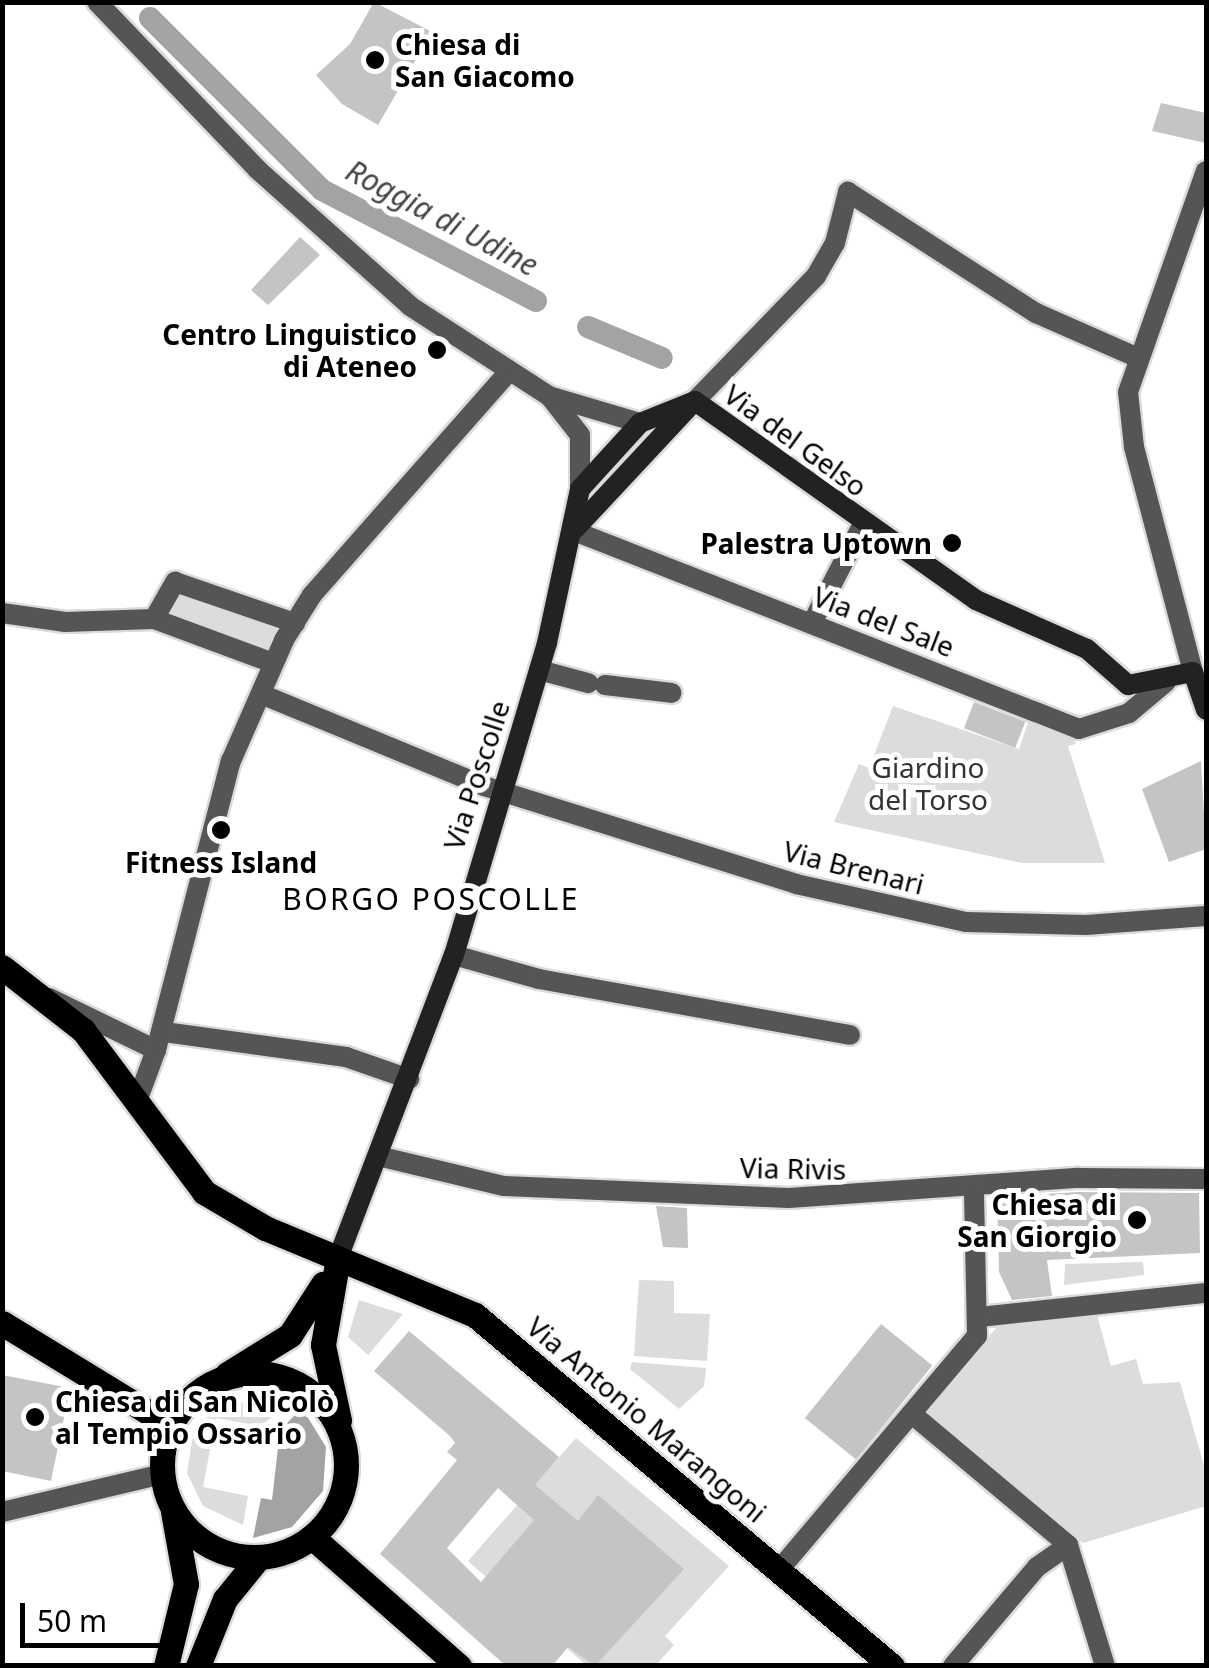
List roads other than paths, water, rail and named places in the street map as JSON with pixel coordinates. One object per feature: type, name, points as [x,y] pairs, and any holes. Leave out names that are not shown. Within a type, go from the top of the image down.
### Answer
[{"type":"main road","name":"Via Antonio Marangoni","points":[[2,967],[46,997],[84,1030],[204,1192],[338,1258],[475,1315],[892,1666]]},
{"type":"main road","points":[[169,1655],[186,1584],[166,1486],[169,1425],[211,1384],[290,1336],[338,1258]]},
{"type":"main road","points":[[198,1666],[226,1599],[258,1557],[312,1537],[342,1494],[345,1446],[324,1345],[338,1258]]},
{"type":"main road","points":[[2,1323],[169,1425]]},
{"type":"main road","points":[[211,1384],[247,1374],[289,1380],[328,1410],[345,1446]]},
{"type":"main road","points":[[166,1486],[202,1541],[258,1557]]},
{"type":"main road","points":[[312,1537],[459,1666]]},
{"type":"street","points":[[97,2],[256,169],[380,281],[507,374],[550,396],[640,423]]},
{"type":"street","points":[[1206,171],[1136,357],[1128,392],[1134,447],[1206,710]]},
{"type":"street","points":[[574,530],[816,276],[835,243],[848,192],[1024,306],[1136,357]]},
{"type":"street","points":[[136,1104],[160,1041],[205,848],[273,663],[295,623],[507,374]]},
{"type":"street","points":[[550,396],[580,435],[580,489]]},
{"type":"street","points":[[580,489],[640,423],[695,401]]},
{"type":"street","name":"Via del Gelso","points":[[695,401],[976,600],[1087,650],[1128,685],[1166,682],[1193,672]]},
{"type":"street","name":"Via Poscolle","points":[[338,1258],[382,1157],[454,956],[501,787],[539,670],[574,530],[580,489]]},
{"type":"street","name":"Via del Gelso","points":[[812,624],[864,522]]},
{"type":"street","name":"Via del Sale","points":[[574,530],[1079,730],[1129,714],[1166,682]]},
{"type":"street","points":[[154,619],[175,582],[295,623]]},
{"type":"street","points":[[2,613],[65,622],[154,619],[273,663]]},
{"type":"street","points":[[539,670],[596,684],[672,694]]},
{"type":"street","name":"Via Brenari","points":[[261,694],[501,787],[796,884],[966,922],[1086,925],[1206,916]]},
{"type":"street","points":[[454,956],[850,1035]]},
{"type":"street","points":[[46,997],[160,1041],[346,1056],[410,1078]]},
{"type":"street","name":"Via Rivis","points":[[382,1157],[504,1186],[789,1198],[974,1190],[1078,1178],[1206,1179]]},
{"type":"street","points":[[779,1570],[977,1336],[980,1317],[974,1190]]},
{"type":"street","points":[[980,1317],[1206,1292]]},
{"type":"street","points":[[912,1414],[1068,1545],[1105,1666]]},
{"type":"street","points":[[2,1512],[166,1486]]},
{"type":"street","points":[[953,1666],[1037,1568],[1068,1545]]},
{"type":"street","points":[[154,1666],[169,1655]]},
{"type":"waterway","name":"Roggia di Udine","points":[[150,18],[322,190],[536,301]]},
{"type":"waterway","name":"Roggia di Udine","points":[[588,327],[662,358]]},
{"type":"place","name":"Chiesa di San Giacomo","points":[[375,60]]},
{"type":"place","name":"Centro Linguistico di Ateneo","points":[[437,350]]},
{"type":"place","name":"Palestra Uptown","points":[[952,543]]},
{"type":"place","name":"Fitness Island","points":[[221,830]]},
{"type":"place","name":"Chiesa di San Giorgio","points":[[1137,1220]]},
{"type":"place","name":"Chiesa di San Nicolò al Tempio Ossario","points":[[35,1417]]},
{"type":"district","name":"BORGO POSCOLLE","points":[[431,899]]},
{"type":"park label","name":"Giardino del Torso","points":[[928,783]]}]
